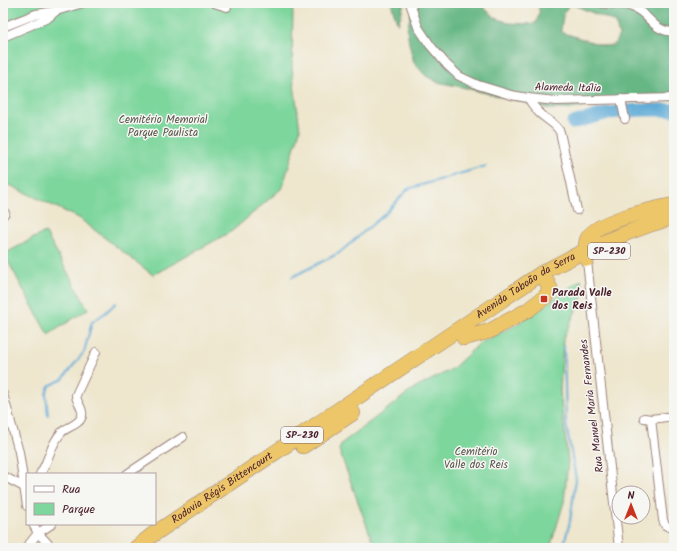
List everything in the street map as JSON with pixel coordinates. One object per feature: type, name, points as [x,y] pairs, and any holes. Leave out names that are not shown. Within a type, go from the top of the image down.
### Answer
[{"type":"highway","points":[[582,256],[587,239],[601,226],[626,217],[674,204]]},
{"type":"highway","name":"Avenida Taboão da Serra","points":[[469,323],[582,256],[635,229],[674,217]]},
{"type":"highway","name":"Avenida Taboão da Serra","points":[[582,256],[631,242],[674,227]]},
{"type":"highway","name":"Avenida Taboão da Serra","points":[[461,340],[545,278]]},
{"type":"highway","name":"Rodovia Régis Bittencourt","points":[[136,548],[151,536],[469,323]]},
{"type":"highway","name":"Rodovia Régis Bittencourt","points":[[150,548],[239,486],[329,429],[461,340]]},
{"type":"street","points":[[3,27],[36,14],[56,11],[83,3]]},
{"type":"street","points":[[214,3],[227,7]]},
{"type":"street","name":"Alameda Itália","points":[[410,3],[418,27],[430,45],[447,65],[459,76],[478,85],[511,95],[556,101],[622,103],[674,98]]},
{"type":"street","points":[[601,3],[633,7],[643,13],[656,27],[665,32],[674,32]]},
{"type":"street","points":[[3,37],[48,18],[56,11]]},
{"type":"street","points":[[528,98],[536,110],[543,117],[552,122],[560,132],[577,210]]},
{"type":"street","points":[[622,103],[624,119]]},
{"type":"street","name":"Rua Manuel Maria Fernandes","points":[[582,256],[608,421],[619,548]]},
{"type":"street","points":[[40,473],[54,441],[63,431],[79,422],[82,416],[82,409],[76,399],[76,396],[96,352]]},
{"type":"street","points":[[3,394],[19,452],[26,496]]},
{"type":"street","points":[[674,416],[647,418],[663,520],[665,525],[669,527],[674,526]]},
{"type":"street","points":[[128,473],[183,436]]},
{"type":"street","points":[[3,476],[25,486]]},
{"type":"street","points":[[34,525],[38,533],[52,548]]},
{"type":"street","points":[[26,548],[38,533],[50,525]]},
{"type":"green space","name":"Cemitério Memorial Parque Paulista","points":[[3,3],[293,3],[292,69],[300,130],[282,188],[232,231],[153,275],[79,218],[3,182]]},
{"type":"green space","points":[[391,3],[404,3],[398,25]]},
{"type":"green space","points":[[414,3],[478,3],[496,18],[509,23],[528,24],[536,23],[538,17],[539,8],[535,3],[663,3],[674,7],[674,99],[610,102],[570,109],[550,109],[437,82],[426,76],[414,63],[407,29]],"holes":[[[571,4],[615,22],[619,35],[614,45],[604,46],[561,32],[564,13]]]},
{"type":"green space","points":[[45,232],[88,309],[48,335],[4,254]]},
{"type":"green space","name":"Cemitério Valle dos Reis","points":[[581,280],[583,295],[563,339],[560,392],[568,461],[564,502],[550,548],[375,548],[339,450],[342,443],[412,390],[452,369],[480,343],[516,325]]},
{"type":"waterway","points":[[573,123],[608,113],[641,110],[674,110]]},
{"type":"waterway","points":[[292,277],[339,253],[387,212],[408,189],[486,166]]},
{"type":"waterway","points":[[48,415],[46,394],[49,386],[63,379],[84,352],[92,322],[116,303]]},
{"type":"waterway","points":[[563,548],[570,521],[576,479],[566,424],[564,346]]},
{"type":"place","name":"Parada Valle dos Reis","points":[[544,299]]}]
